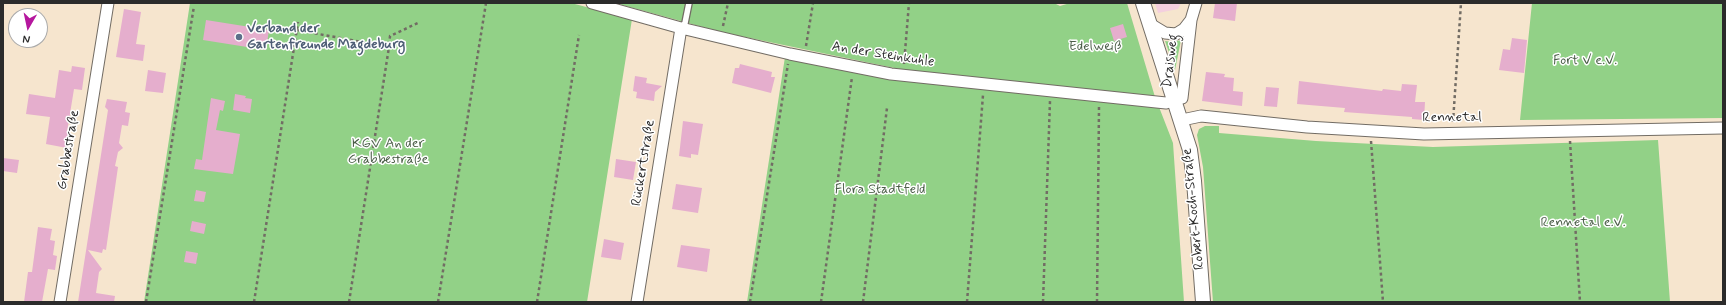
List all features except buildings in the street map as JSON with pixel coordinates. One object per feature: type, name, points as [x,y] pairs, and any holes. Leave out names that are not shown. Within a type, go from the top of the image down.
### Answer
[{"type":"street","name":"Grabbestraße","points":[[60,302],[108,3]]},
{"type":"street","name":"An der Steinkuhle","points":[[592,3],[681,28],[790,54],[891,74],[1099,97],[1166,103],[1175,100]]},
{"type":"street","name":"Robert-Koch-Straße","points":[[1143,3],[1182,120],[1190,150],[1193,168],[1203,302]]},
{"type":"street","name":"Draisweg","points":[[1175,100],[1182,98],[1191,20],[1196,3]]},
{"type":"street","name":"Draisweg","points":[[1150,24],[1164,33],[1172,34],[1184,29],[1191,20]]},
{"type":"street","name":"Rückertstraße","points":[[637,302],[681,28]]},
{"type":"street","name":"Rennetal","points":[[1182,120],[1201,116],[1307,127],[1424,134],[1723,128]]},
{"type":"lane","points":[[681,28],[685,23],[689,3]]},
{"type":"path","points":[[438,302],[486,3]]},
{"type":"path","points":[[721,32],[728,3]]},
{"type":"path","points":[[806,51],[813,3]]},
{"type":"path","points":[[904,70],[909,3]]},
{"type":"path","points":[[1452,123],[1461,3]]},
{"type":"path","points":[[146,302],[194,6]]},
{"type":"path","points":[[254,302],[298,22]]},
{"type":"path","points":[[349,302],[390,36],[418,22]]},
{"type":"path","points":[[297,30],[389,46]]},
{"type":"path","points":[[537,302],[579,35]]},
{"type":"path","points":[[750,302],[790,54]]},
{"type":"path","points":[[821,302],[854,67]]},
{"type":"path","points":[[967,302],[984,84]]},
{"type":"path","points":[[1043,302],[1051,91]]},
{"type":"path","points":[[1097,302],[1099,97]]},
{"type":"path","points":[[864,302],[887,108]]},
{"type":"path","points":[[1570,144],[1580,302]]},
{"type":"path","points":[[1371,145],[1383,302]]},
{"type":"shaded area","points":[[1155,3],[1181,3],[1178,9],[1158,13]]},
{"type":"green space","name":"KGV An der Grabbestraße","points":[[190,3],[571,3],[632,19],[587,302],[144,302]]},
{"type":"green space","name":"Edelweiß","points":[[615,3],[1054,3],[1060,6],[1070,3],[1127,3],[1155,97],[904,70],[721,32]]},
{"type":"green space","name":"Fort V e.V.","points":[[1532,3],[1723,3],[1723,118],[1520,120]]},
{"type":"green space","points":[[1181,40],[1175,70],[1165,41],[1172,42]]},
{"type":"green space","name":"Flora Stadtfeld","points":[[785,57],[1159,107],[1173,143],[1184,302],[747,302]]},
{"type":"green space","name":"Rennetal e.V.","points":[[1205,126],[1219,126],[1219,133],[1316,141],[1433,147],[1658,140],[1670,302],[1213,302],[1203,167],[1197,135],[1199,129]]},
{"type":"place","name":"Verband der Gartenfreunde Magdeburg","points":[[239,37]]}]
